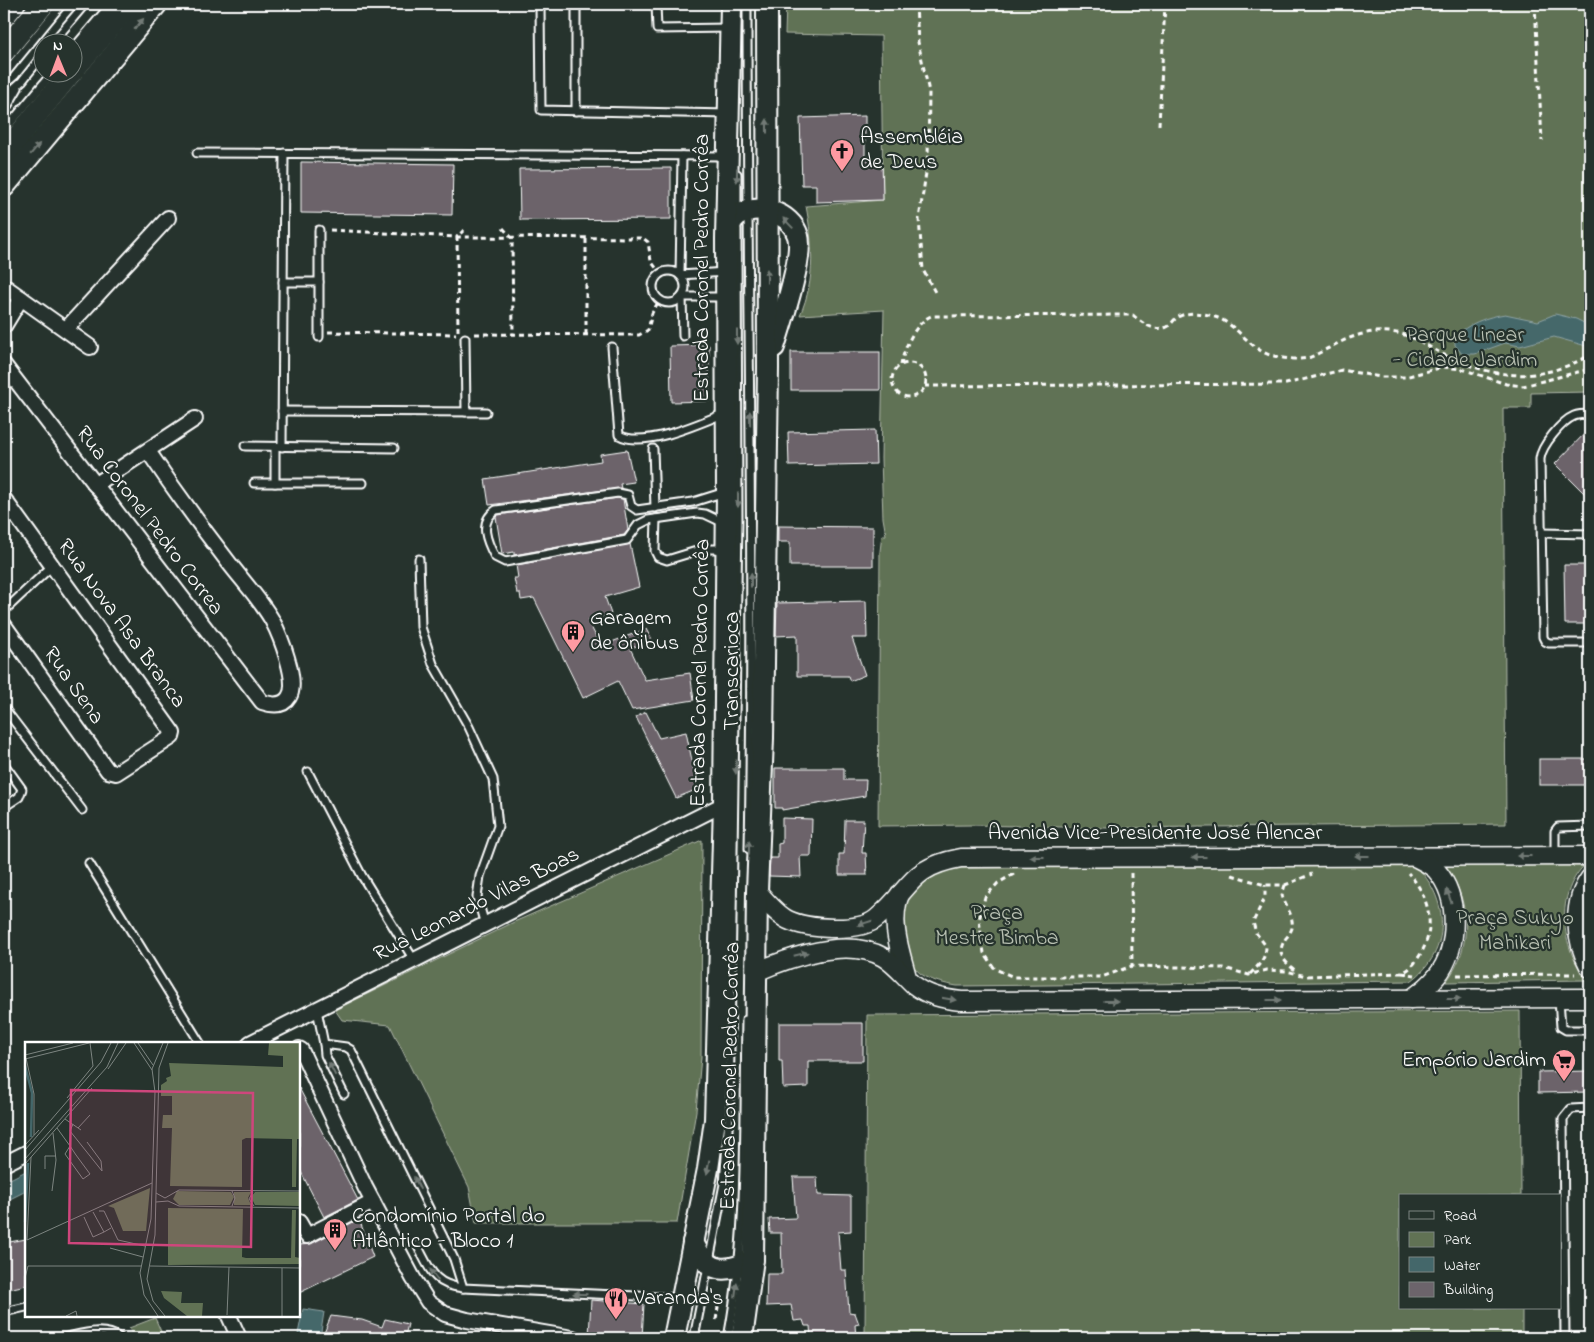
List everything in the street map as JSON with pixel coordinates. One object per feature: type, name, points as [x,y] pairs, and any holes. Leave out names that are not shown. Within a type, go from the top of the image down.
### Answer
[{"type":"highway","points":[[4,51],[43,4]]},
{"type":"highway","points":[[82,60],[129,4]]},
{"type":"highway","points":[[4,154],[64,82]]},
{"type":"main road","points":[[4,16],[14,4]]},
{"type":"main road","points":[[4,186],[156,4]]},
{"type":"main road","name":"Estrada Coronel Pedro Corrêa","points":[[674,1338],[715,1120],[724,804],[727,491],[726,239],[732,161],[728,114],[731,4]]},
{"type":"main road","name":"Estrada Coronel Pedro Corrêa","points":[[742,1338],[763,738],[768,368],[768,4]]},
{"type":"main road","points":[[726,239],[732,220],[742,214],[767,210],[787,220],[798,234],[800,246],[768,368]]},
{"type":"main road","points":[[693,1242],[700,1256],[708,1265],[722,1269],[746,1263]]},
{"type":"street","points":[[66,329],[168,218]]},
{"type":"street","points":[[4,286],[90,347]]},
{"type":"street","points":[[4,326],[20,298]]},
{"type":"street","name":"Rua Coronel Pedro Correa","points":[[4,365],[262,702],[278,705],[290,696],[292,688],[290,669],[283,643],[272,619],[188,509],[148,451]]},
{"type":"street","points":[[95,485],[195,419]]},
{"type":"street","name":"Rua Nova Asa Branca","points":[[4,499],[53,564],[173,733],[170,741],[116,772],[108,771]]},
{"type":"street","name":"Rua Sena","points":[[4,625],[108,771]]},
{"type":"street","name":"Rua Leonardo Vilas Boas","points":[[252,1042],[724,804]]},
{"type":"street","name":"Avenida Vice-Presidente José Alencar","points":[[757,891],[786,919],[800,924],[840,927],[871,922],[925,868],[941,861],[961,858],[1408,862],[1590,856]]},
{"type":"street","points":[[1408,862],[1436,870],[1452,904],[1454,923],[1450,942],[1438,975],[1412,999]]},
{"type":"street","points":[[1586,971],[1577,922],[1578,903],[1590,878]]},
{"type":"street","points":[[901,892],[895,913],[896,929],[907,978]]},
{"type":"street","points":[[756,972],[796,955],[845,950],[869,952],[883,957],[916,987],[938,998],[961,1001],[1590,998]]},
{"type":"street","points":[[300,1050],[373,1202],[428,1302],[445,1314],[467,1320],[573,1338]]},
{"type":"street","points":[[4,1164],[25,1154]]},
{"type":"street","points":[[303,1238],[373,1202]]},
{"type":"street","points":[[229,1317],[239,1338]]},
{"type":"lane","points":[[4,75],[62,4]]},
{"type":"lane","points":[[61,32],[85,4]]},
{"type":"lane","points":[[82,38],[111,4]]},
{"type":"lane","points":[[540,4],[541,110],[728,114]]},
{"type":"lane","points":[[576,4],[576,111]]},
{"type":"lane","points":[[656,4],[657,29],[730,28]]},
{"type":"lane","points":[[739,80],[740,4]]},
{"type":"lane","name":"Transcarioca","points":[[694,1338],[724,1184],[729,1116],[742,214],[747,4]]},
{"type":"lane","points":[[4,112],[22,81],[32,68]]},
{"type":"lane","points":[[4,97],[22,81]]},
{"type":"lane","points":[[4,131],[45,82]]},
{"type":"lane","points":[[198,153],[682,156],[732,161]]},
{"type":"lane","points":[[275,483],[282,411],[284,153]]},
{"type":"lane","points":[[682,156],[680,275],[685,286],[682,297],[683,336]]},
{"type":"lane","name":"Transcarioca","points":[[732,161],[742,214],[751,528],[749,861]]},
{"type":"lane","points":[[318,335],[319,230]]},
{"type":"lane","points":[[726,272],[680,275],[667,271],[660,273],[653,284],[654,291],[660,299],[669,303],[682,297],[726,297]]},
{"type":"lane","points":[[283,282],[319,282]]},
{"type":"lane","points":[[466,336],[466,412]]},
{"type":"lane","points":[[612,347],[619,435],[626,439],[663,435],[726,413]]},
{"type":"lane","points":[[282,411],[486,412]]},
{"type":"lane","points":[[1589,643],[1545,642],[1540,453],[1544,445],[1568,420],[1575,416],[1590,414]]},
{"type":"lane","points":[[245,446],[394,448]]},
{"type":"lane","points":[[652,509],[653,449]]},
{"type":"lane","points":[[254,483],[363,483]]},
{"type":"lane","points":[[726,524],[705,514],[697,513],[652,520],[638,525],[627,540],[622,542],[505,562],[495,557],[485,533],[486,522],[490,514],[496,510],[618,493],[628,495],[634,509],[652,509],[693,502],[727,491]]},
{"type":"lane","points":[[652,520],[655,551],[658,557],[667,560],[703,550],[726,549]]},
{"type":"lane","points":[[1542,533],[1590,534]]},
{"type":"lane","points":[[420,559],[421,627],[433,664],[469,727],[493,779],[498,826],[480,876],[478,897],[485,924]]},
{"type":"lane","points":[[4,611],[53,564]]},
{"type":"lane","points":[[4,708],[82,810]]},
{"type":"lane","points":[[4,764],[22,789],[19,797],[4,807]]},
{"type":"lane","points":[[308,772],[362,876],[414,960]]},
{"type":"lane","points":[[1555,856],[1556,831],[1558,827],[1590,826]]},
{"type":"lane","points":[[89,863],[199,1042]]},
{"type":"lane","points":[[1559,998],[1561,1027],[1566,1030],[1590,1030]]},
{"type":"lane","points":[[317,1010],[325,1055],[344,1094]]},
{"type":"lane","points":[[728,1338],[746,1263],[746,1010]]},
{"type":"lane","points":[[324,1044],[346,1047],[351,1050],[454,1259],[463,1288]]},
{"type":"lane","points":[[1565,1338],[1563,1119],[1571,1108],[1590,1108]]},
{"type":"lane","points":[[417,1245],[438,1281],[451,1287],[681,1298]]},
{"type":"lane","points":[[4,1312],[25,1307]]},
{"type":"lane","points":[[63,1338],[98,1332],[109,1332],[120,1338]]},
{"type":"path","points":[[916,4],[918,42],[929,92],[928,160],[919,219],[923,270],[936,294]]},
{"type":"path","points":[[1159,125],[1165,4]]},
{"type":"path","points":[[1536,4],[1542,141]]},
{"type":"path","points":[[318,335],[458,334],[457,237],[466,228]]},
{"type":"path","points":[[503,228],[512,238],[513,334]]},
{"type":"path","points":[[319,230],[457,237],[642,238],[648,242],[651,260],[660,273]]},
{"type":"path","points":[[586,238],[586,334]]},
{"type":"path","points":[[466,336],[513,334],[638,335],[648,330],[652,313],[660,299]]},
{"type":"path","points":[[901,365],[907,364],[920,367],[924,372],[925,386],[922,392],[910,398],[898,394],[892,382],[892,375],[901,365],[903,354],[922,320],[931,316],[1133,315],[1145,326],[1157,328],[1167,327],[1178,318],[1188,314],[1207,314],[1225,320],[1271,356],[1290,360],[1310,357],[1350,337],[1370,332],[1391,332],[1418,338],[1448,357],[1487,371],[1511,376],[1532,376],[1554,371],[1590,355]]},
{"type":"path","points":[[925,386],[1286,384],[1342,370],[1380,377],[1405,377],[1443,367],[1462,369],[1506,384],[1523,386],[1590,369]]},
{"type":"path","points":[[1401,973],[1415,963],[1424,949],[1430,924],[1426,901],[1408,862]]},
{"type":"path","points":[[1226,872],[1264,885],[1285,885],[1316,872]]},
{"type":"path","points":[[1017,873],[998,882],[985,897],[979,920],[980,937],[984,953],[995,970],[1014,977],[1102,977],[1132,966],[1224,968],[1249,975],[1267,970],[1286,970],[1306,976],[1586,971]]},
{"type":"path","points":[[1122,873],[1141,873]]},
{"type":"path","points":[[1132,873],[1132,966]]},
{"type":"path","points":[[1249,975],[1261,964],[1266,954],[1266,946],[1256,934],[1253,922],[1265,897],[1264,885]]},
{"type":"path","points":[[1285,885],[1282,895],[1292,919],[1292,930],[1280,946],[1280,954],[1299,974]]},
{"type":"path","points":[[716,1320],[720,1294]]},
{"type":"green space","name":"Parque Linear - Cidade Jardim","points":[[786,4],[1590,4],[1590,392],[1531,393],[1531,408],[1503,408],[1506,824],[1108,828],[972,825],[878,826],[880,551],[882,535],[886,535],[883,518],[881,458],[884,310],[800,315],[809,288],[812,261],[806,206],[883,200],[881,36],[785,34]]},
{"type":"green space","points":[[702,840],[701,1057],[696,1111],[677,1223],[476,1223],[469,1187],[390,1025],[342,1020],[335,1010],[514,922]]},
{"type":"green space","name":"Praça Sukyo Mahikari","points":[[1588,862],[1577,874],[1569,889],[1565,904],[1567,937],[1571,952],[1587,980],[1446,982],[1455,968],[1461,953],[1466,923],[1460,892],[1444,864]]},
{"type":"green space","name":"Praça Mestre Bimba","points":[[1415,865],[1427,879],[1435,893],[1440,909],[1441,924],[1440,940],[1434,955],[1424,969],[1411,981],[957,986],[930,979],[921,974],[914,967],[909,957],[903,935],[904,911],[911,892],[922,881],[945,868]]},
{"type":"green space","points":[[1520,1011],[1521,1194],[1399,1194],[1399,1310],[1522,1310],[1522,1338],[865,1338],[867,1015]]},
{"type":"green space","points":[[155,1318],[164,1338],[134,1338],[129,1328]]},
{"type":"water","points":[[1505,314],[1538,321],[1555,314],[1576,319],[1590,326],[1590,347],[1554,337],[1520,346],[1505,343],[1475,354],[1462,354],[1455,345],[1455,338],[1465,328],[1484,319]]},
{"type":"water","points":[[25,1172],[25,1192],[6,1201],[4,1182]]},
{"type":"water","points":[[303,1309],[324,1312],[320,1338],[298,1334]]},
{"type":"building","points":[[865,116],[865,160],[882,159],[883,200],[816,202],[816,185],[802,185],[800,118]]},
{"type":"building","points":[[301,162],[453,164],[452,215],[301,213]]},
{"type":"building","points":[[671,168],[671,219],[520,220],[519,169]]},
{"type":"building","points":[[709,345],[709,401],[671,402],[670,346]]},
{"type":"building","points":[[791,352],[880,352],[880,390],[791,390]]},
{"type":"building","points":[[1590,428],[1590,499],[1555,464]]},
{"type":"building","points":[[875,430],[876,464],[789,466],[788,432]]},
{"type":"building","points":[[627,450],[634,482],[620,484],[621,488],[489,505],[485,479],[601,461],[600,454]]},
{"type":"building","points":[[618,498],[623,499],[628,530],[624,535],[514,555],[514,552],[502,554],[496,517],[498,515]]},
{"type":"building","points":[[778,526],[873,527],[873,566],[790,566],[790,542],[778,542]]},
{"type":"building","points":[[630,544],[639,587],[605,597],[611,614],[588,621],[601,646],[646,629],[653,642],[630,648],[645,680],[690,673],[694,700],[632,710],[618,681],[583,698],[534,598],[521,600],[520,593],[517,593],[514,578],[518,578],[516,565]]},
{"type":"building","points":[[1564,565],[1590,565],[1590,624],[1565,624]]},
{"type":"building","points":[[866,601],[867,638],[852,638],[865,675],[850,681],[848,676],[797,676],[797,635],[776,636],[777,603]]},
{"type":"building","points":[[646,712],[659,738],[686,732],[698,789],[676,798],[636,717]]},
{"type":"building","points":[[1539,759],[1590,759],[1590,785],[1539,785]]},
{"type":"building","points":[[775,768],[844,768],[844,780],[866,780],[865,796],[782,810],[782,808],[775,808]]},
{"type":"building","points":[[782,818],[812,819],[811,856],[800,856],[801,877],[769,876],[770,858],[778,858],[778,844],[782,843]]},
{"type":"building","points":[[845,820],[864,820],[862,853],[866,853],[867,875],[839,875],[839,854],[844,854]]},
{"type":"building","points":[[779,1023],[863,1023],[863,1061],[808,1061],[808,1087],[783,1088],[782,1061],[779,1061]]},
{"type":"building","name":"Empório Jardim","points":[[1590,1071],[1590,1092],[1538,1093],[1538,1072]]},
{"type":"building","points":[[300,1090],[358,1200],[324,1217],[300,1170]]},
{"type":"building","points":[[793,1177],[817,1177],[818,1195],[851,1196],[851,1231],[838,1232],[841,1270],[846,1270],[849,1312],[855,1313],[859,1324],[855,1325],[856,1338],[811,1338],[810,1326],[805,1326],[803,1320],[794,1321],[791,1305],[766,1306],[767,1274],[782,1274],[781,1233],[770,1233],[769,1219],[796,1218]]},
{"type":"building","name":"Condomínio Portal do Atlântico - Bloco 1","points":[[359,1219],[373,1257],[300,1293],[300,1245],[311,1244]]},
{"type":"building","points":[[25,1239],[25,1285],[4,1290],[4,1243]]},
{"type":"building","name":"Varanda's","points":[[591,1300],[644,1304],[642,1338],[589,1336]]},
{"type":"building","points":[[331,1316],[362,1320],[382,1327],[385,1319],[408,1324],[405,1336],[407,1338],[322,1338]]},
{"type":"place","name":"Assembléia de Deus","points":[[842,172]]},
{"type":"place","name":"Garagem de ônibus","points":[[573,653]]},
{"type":"place","name":"Empório Jardim","points":[[1564,1082]]},
{"type":"place","name":"Condomínio Portal do Atlântico - Bloco 1","points":[[335,1251]]},
{"type":"place","name":"Varanda's","points":[[616,1320]]}]
